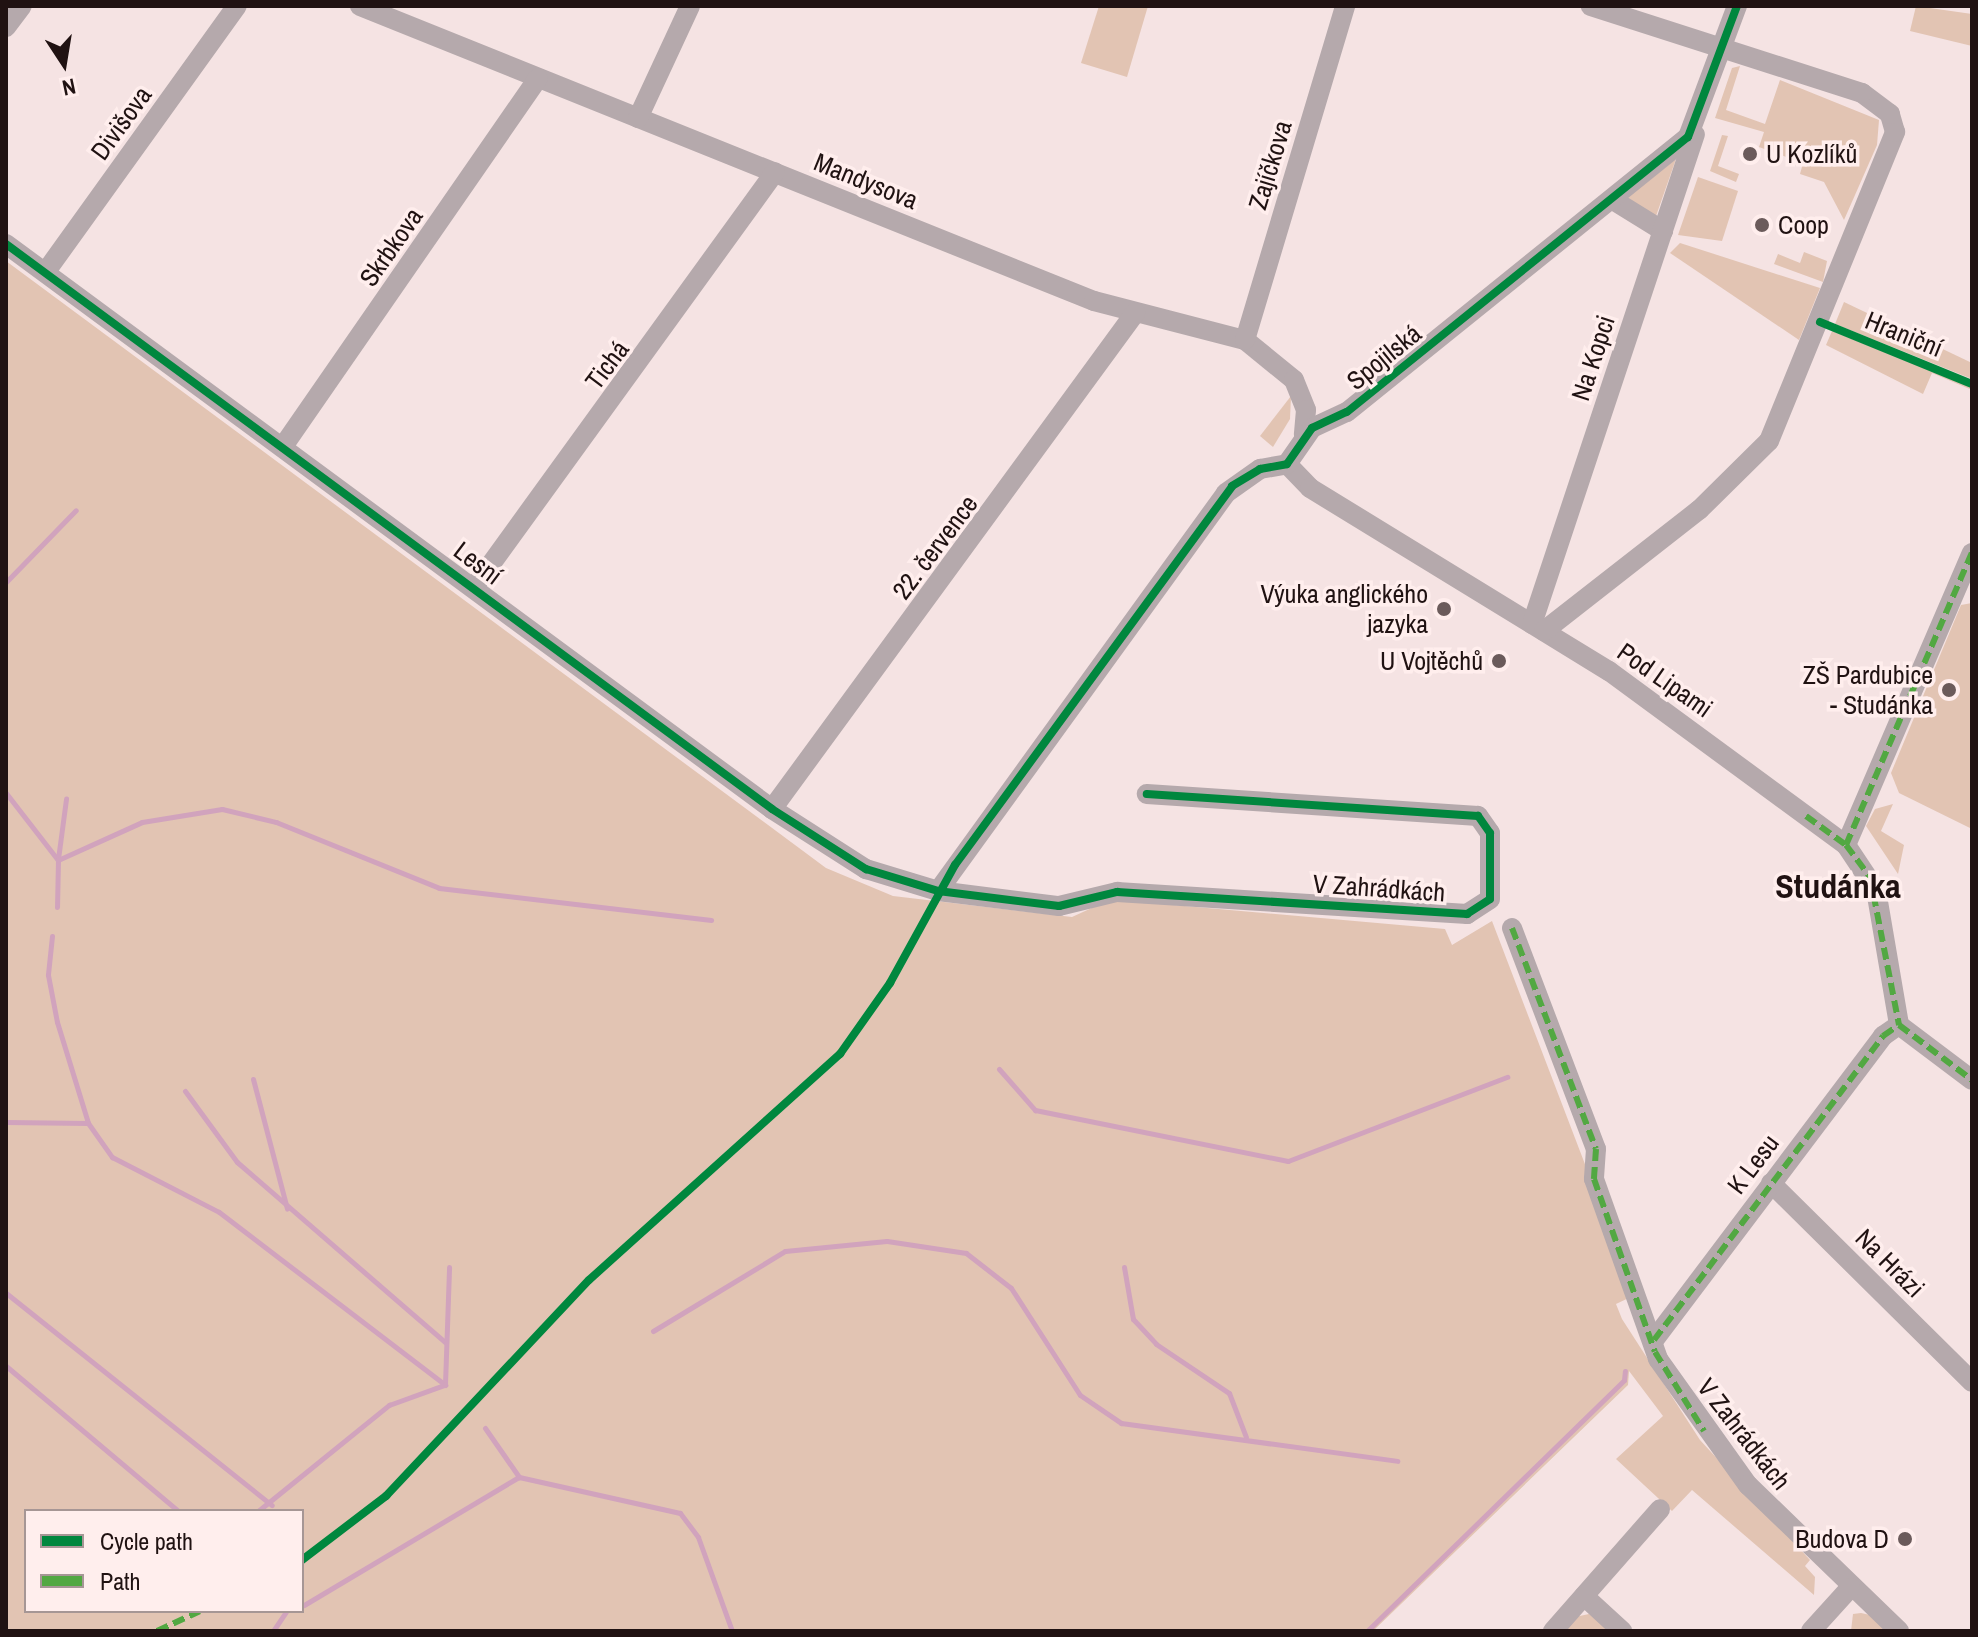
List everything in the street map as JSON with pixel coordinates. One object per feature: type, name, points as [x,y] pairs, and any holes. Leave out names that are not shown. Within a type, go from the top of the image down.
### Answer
[{"type":"street","points":[[6,27],[22,6]]},
{"type":"street","name":"Divišova","points":[[47,270],[237,6]]},
{"type":"street","name":"Mandysova","points":[[360,6],[1135,313],[1245,340],[1294,380],[1306,410],[1304,435]]},
{"type":"street","points":[[638,118],[690,6]]},
{"type":"street","name":"Zajíčkova","points":[[1245,340],[1345,6]]},
{"type":"street","points":[[1538,627],[1759,455],[1786,410],[1892,144],[1890,114],[1862,93],[1724,46],[1591,6]]},
{"type":"street","name":"Spojilská","points":[[1304,435],[1347,412],[1688,137],[1703,109],[1737,6]]},
{"type":"street","name":"Skrbkova","points":[[284,445],[538,78]]},
{"type":"street","name":"Na Kopci","points":[[1538,627],[1703,109]]},
{"type":"street","name":"Tichá","points":[[475,586],[775,172]]},
{"type":"street","points":[[1613,200],[1663,231]]},
{"type":"street","name":"Lesní","points":[[6,244],[47,270],[772,809],[866,869],[938,891]]},
{"type":"street","name":"22. července","points":[[772,809],[1135,313]]},
{"type":"street","points":[[938,891],[1226,493],[1253,472],[1287,464],[1304,435]]},
{"type":"street","name":"Pod Lipami","points":[[1287,464],[1308,486],[1538,627],[1846,845],[1876,890],[1899,1025]]},
{"type":"street","points":[[1846,845],[1972,553]]},
{"type":"street","name":"V Zahrádkách","points":[[938,891],[1059,906],[1117,892],[1460,914],[1482,910],[1490,899],[1490,833],[1478,816],[1147,794]]},
{"type":"street","name":"V Zahrádkách","points":[[1512,928],[1596,1149],[1594,1179],[1673,1385],[1725,1457],[1850,1588],[1899,1631]]},
{"type":"street","points":[[1899,1025],[1972,1080]]},
{"type":"street","name":"K Lesu","points":[[1654,1340],[1883,1036],[1899,1025]]},
{"type":"street","name":"Na Hrázi","points":[[1771,1183],[1972,1382]]},
{"type":"street","points":[[1553,1631],[1660,1509]]},
{"type":"street","points":[[1811,1631],[1850,1588]]},
{"type":"street","points":[[1584,1596],[1622,1631]]},
{"type":"shaded area","points":[[1099,6],[1148,6],[1127,77],[1081,63]]},
{"type":"shaded area","points":[[1916,6],[1972,14],[1972,46],[1910,31]]},
{"type":"shaded area","points":[[1740,66],[1726,110],[1765,124],[1780,80],[1879,120],[1877,145],[1844,220],[1824,182],[1800,174],[1803,163],[1759,147],[1764,132],[1715,118],[1732,68]]},
{"type":"shaded area","points":[[1722,135],[1728,136],[1718,166],[1739,174],[1736,182],[1710,171]]},
{"type":"shaded area","points":[[1676,159],[1656,216],[1629,202],[1628,197]]},
{"type":"shaded area","points":[[1698,177],[1738,191],[1722,241],[1678,235]]},
{"type":"shaded area","points":[[1680,243],[1820,288],[1799,340],[1670,253]]},
{"type":"shaded area","points":[[1804,252],[1827,261],[1823,282],[1774,264],[1778,254],[1800,263]]},
{"type":"shaded area","points":[[6,261],[826,868],[893,896],[1072,917],[1107,901],[1128,901],[1445,929],[1452,945],[1492,921],[1635,1295],[1616,1304],[1622,1319],[1700,1440],[1810,1560],[1805,1566],[1815,1577],[1814,1595],[1692,1490],[1672,1511],[1616,1459],[1663,1416],[1629,1371],[1628,1385],[1373,1631],[6,1631]]},
{"type":"shaded area","points":[[1844,302],[1972,363],[1972,379],[1835,324]]},
{"type":"shaded area","points":[[1832,331],[1972,387],[1972,390],[1932,373],[1923,394],[1826,345]]},
{"type":"shaded area","points":[[1291,396],[1290,419],[1273,447],[1260,436]]},
{"type":"shaded area","points":[[1972,603],[1972,829],[1899,793],[1891,773],[1961,605]]},
{"type":"shaded area","points":[[1893,804],[1881,831],[1904,845],[1898,874],[1866,826],[1875,809]]},
{"type":"shaded area","points":[[1589,1614],[1615,1631],[1561,1631],[1575,1617]]},
{"type":"shaded area","points":[[1853,1614],[1870,1615],[1888,1631],[1851,1631]]},
{"type":"waterway","points":[[6,582],[76,510]]},
{"type":"waterway","points":[[6,793],[58,860],[57,907]]},
{"type":"waterway","points":[[58,859],[66,799]]},
{"type":"waterway","points":[[58,860],[142,822],[222,809],[276,822],[439,888],[711,920]]},
{"type":"waterway","points":[[52,936],[48,975],[57,1022],[88,1123],[112,1157],[219,1212],[445,1385]]},
{"type":"waterway","points":[[999,1069],[1035,1110],[1288,1161],[1507,1077]]},
{"type":"waterway","points":[[253,1079],[287,1209]]},
{"type":"waterway","points":[[185,1091],[237,1162],[446,1343]]},
{"type":"waterway","points":[[6,1122],[88,1123]]},
{"type":"waterway","points":[[653,1331],[785,1251],[887,1241],[966,1253],[1011,1288],[1080,1395],[1121,1423],[1397,1461]]},
{"type":"waterway","points":[[445,1384],[449,1267]]},
{"type":"waterway","points":[[1124,1267],[1133,1319],[1156,1344],[1229,1393],[1246,1437]]},
{"type":"waterway","points":[[6,1293],[272,1505]]},
{"type":"waterway","points":[[6,1366],[176,1509]]},
{"type":"waterway","points":[[1367,1631],[1624,1380],[1625,1371]]},
{"type":"waterway","points":[[260,1509],[389,1405],[444,1385]]},
{"type":"waterway","points":[[485,1428],[519,1477],[680,1513],[698,1537],[732,1631]]},
{"type":"waterway","points":[[304,1605],[519,1477]]},
{"type":"waterway","points":[[273,1631],[285,1613]]},
{"type":"marked path","points":[[1846,845],[1972,553]]},
{"type":"marked path","points":[[1806,816],[1846,845],[1870,877],[1899,1025],[1972,1080]]},
{"type":"marked path","points":[[1512,928],[1596,1149],[1594,1179],[1655,1352],[1704,1431]]},
{"type":"marked path","points":[[1654,1340],[1883,1036],[1899,1025]]},
{"type":"marked path","points":[[157,1631],[196,1613]]},
{"type":"cycle path","points":[[304,1558],[386,1496],[589,1280],[840,1054],[890,983],[955,865],[1232,486],[1260,469],[1287,464],[1312,428],[1347,412],[1688,137],[1737,6]]},
{"type":"cycle path","points":[[6,244],[772,809],[866,869],[938,891],[1059,906],[1117,892],[1467,914],[1490,899],[1490,833],[1478,816],[1147,794]]},
{"type":"cycle path","name":"Hraniční","points":[[1820,322],[1972,384]]},
{"type":"place","name":"U Kozlíků","points":[[1750,154]]},
{"type":"place","name":"Coop","points":[[1762,225]]},
{"type":"place","name":"Výuka anglického jazyka","points":[[1444,609]]},
{"type":"place","name":"U Vojtěchů","points":[[1499,661]]},
{"type":"place","name":"ZŠ Pardubice - Studánka","points":[[1949,690]]},
{"type":"place","name":"Budova D","points":[[1905,1539]]},
{"type":"district","name":"Studánka","points":[[1838,887]]}]
